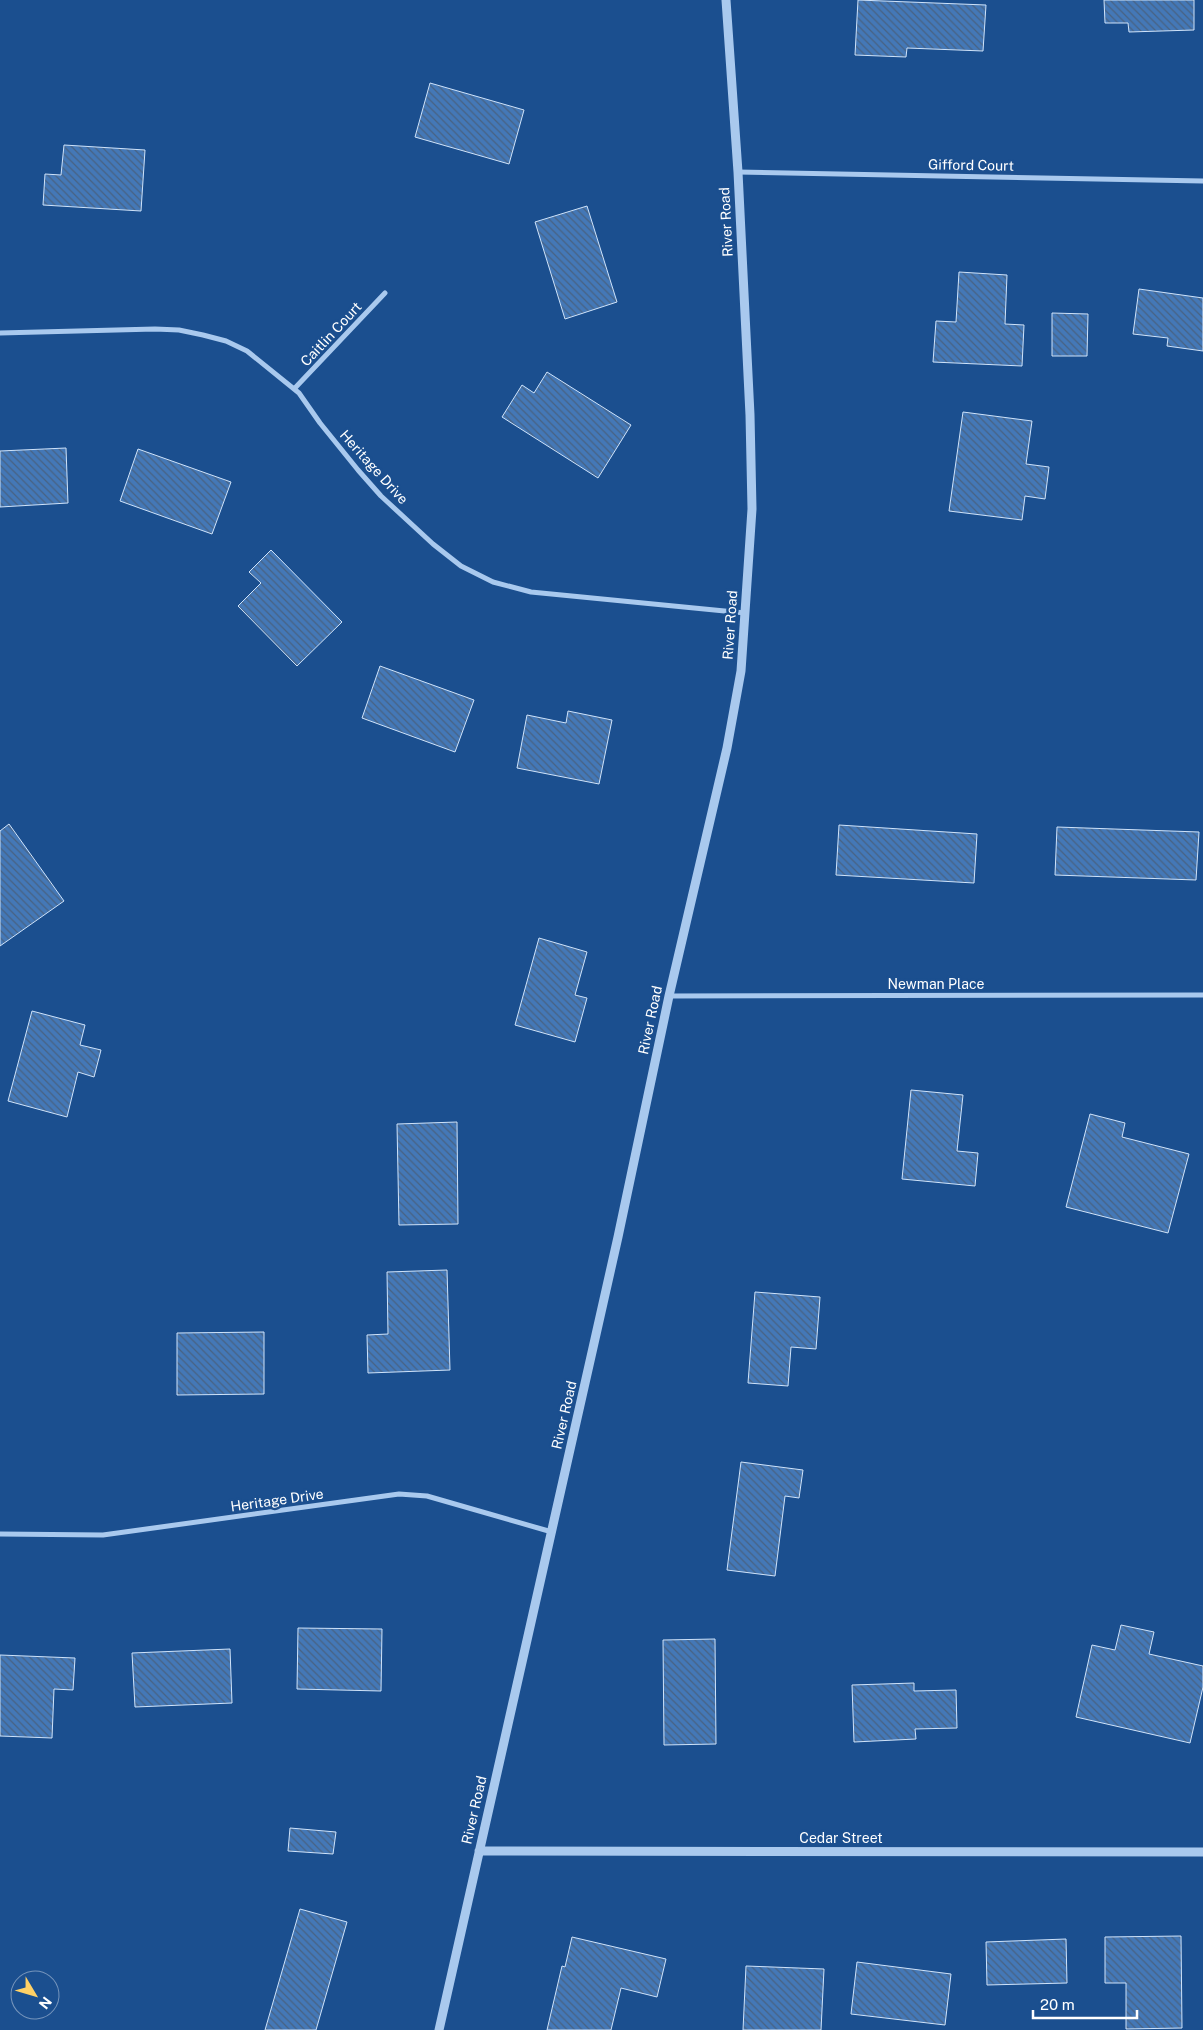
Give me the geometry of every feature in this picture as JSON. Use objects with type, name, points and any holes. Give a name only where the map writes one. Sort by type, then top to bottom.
[{"type":"street","name":"River Road","points":[[439,2030],[618,1237],[669,996],[727,748],[741,671],[752,509],[750,415],[738,172],[726,0]]},
{"type":"street","name":"Gifford Court","points":[[738,172],[1203,181]]},
{"type":"street","name":"Caitlin Court","points":[[294,389],[385,293]]},
{"type":"street","name":"Heritage Drive","points":[[0,332],[155,329],[179,330],[226,341],[247,351],[299,393],[334,441],[381,496],[433,544],[461,566],[493,582],[531,592],[746,613]]},
{"type":"street","name":"Newman Place","points":[[669,996],[1203,995]]},
{"type":"street","name":"Heritage Drive","points":[[0,1534],[103,1535],[399,1494],[426,1496],[552,1532]]},
{"type":"street","name":"Cedar Street","points":[[479,1851],[1203,1852]]},
{"type":"building","points":[[858,0],[986,5],[983,51],[907,48],[906,57],[855,55]]},
{"type":"building","points":[[1104,0],[1194,0],[1194,30],[1129,32],[1128,23],[1105,23]]},
{"type":"building","points":[[430,83],[524,110],[509,164],[415,137]]},
{"type":"building","points":[[64,145],[145,150],[141,211],[43,205],[45,174],[61,175]]},
{"type":"building","points":[[587,206],[617,302],[565,319],[535,222]]},
{"type":"building","points":[[959,272],[1007,275],[1005,324],[1024,325],[1022,366],[933,362],[936,321],[956,322]]},
{"type":"building","points":[[1139,289],[1203,298],[1203,351],[1167,346],[1168,338],[1133,334]]},
{"type":"building","points":[[1052,313],[1088,314],[1087,356],[1052,356]]},
{"type":"building","points":[[547,372],[631,425],[598,478],[502,417],[522,385],[534,393]]},
{"type":"building","points":[[963,412],[1032,421],[1026,464],[1049,467],[1045,499],[1025,496],[1022,520],[949,511]]},
{"type":"building","points":[[66,448],[68,503],[0,507],[0,451]]},
{"type":"building","points":[[138,449],[231,482],[212,534],[120,501]]},
{"type":"building","points":[[271,550],[342,622],[297,666],[238,606],[261,583],[249,572]]},
{"type":"building","points":[[380,666],[474,700],[455,752],[362,718]]},
{"type":"building","points":[[568,711],[612,720],[599,784],[517,768],[527,715],[566,723]]},
{"type":"building","points":[[9,824],[64,901],[0,946],[0,831]]},
{"type":"building","points":[[839,825],[977,834],[974,883],[836,875]]},
{"type":"building","points":[[1057,827],[1199,832],[1196,880],[1055,875]]},
{"type":"building","points":[[539,938],[587,952],[575,995],[587,998],[575,1042],[515,1025]]},
{"type":"building","points":[[32,1011],[85,1025],[80,1045],[101,1050],[94,1077],[78,1072],[67,1117],[8,1101]]},
{"type":"building","points":[[911,1090],[963,1095],[957,1151],[978,1153],[975,1186],[902,1179]]},
{"type":"building","points":[[1090,1114],[1125,1123],[1122,1137],[1189,1154],[1168,1233],[1066,1207]]},
{"type":"building","points":[[457,1122],[458,1224],[399,1225],[397,1124]]},
{"type":"building","points":[[447,1270],[450,1370],[368,1373],[367,1335],[388,1334],[387,1272]]},
{"type":"building","points":[[755,1292],[820,1297],[816,1349],[791,1347],[788,1386],[748,1383]]},
{"type":"building","points":[[264,1332],[264,1394],[177,1395],[177,1333]]},
{"type":"building","points":[[741,1462],[803,1470],[799,1498],[785,1496],[775,1576],[727,1570]]},
{"type":"building","points":[[1121,1625],[1154,1632],[1149,1654],[1203,1666],[1203,1687],[1190,1743],[1076,1717],[1092,1645],[1115,1650]]},
{"type":"building","points":[[298,1628],[382,1629],[381,1691],[297,1689]]},
{"type":"building","points":[[715,1639],[716,1744],[664,1745],[663,1640]]},
{"type":"building","points":[[230,1649],[232,1703],[135,1707],[132,1653]]},
{"type":"building","points":[[0,1655],[75,1658],[73,1690],[54,1689],[52,1738],[0,1736]]},
{"type":"building","points":[[914,1683],[914,1691],[956,1690],[957,1728],[915,1729],[916,1739],[854,1742],[852,1685]]},
{"type":"building","points":[[290,1828],[336,1832],[333,1854],[288,1851]]},
{"type":"building","points":[[300,1909],[347,1922],[316,2030],[265,2030]]},
{"type":"building","points":[[1181,1936],[1182,2028],[1126,2029],[1126,1983],[1105,1983],[1105,1937]]},
{"type":"building","points":[[572,1937],[666,1959],[657,1997],[621,1988],[611,2030],[547,2030],[562,1966],[565,1967]]},
{"type":"building","points":[[1066,1939],[1067,1983],[987,1985],[986,1942]]},
{"type":"building","points":[[857,1962],[951,1974],[945,2025],[851,2014]]},
{"type":"building","points":[[746,1966],[824,1969],[821,2030],[743,2030]]}]
